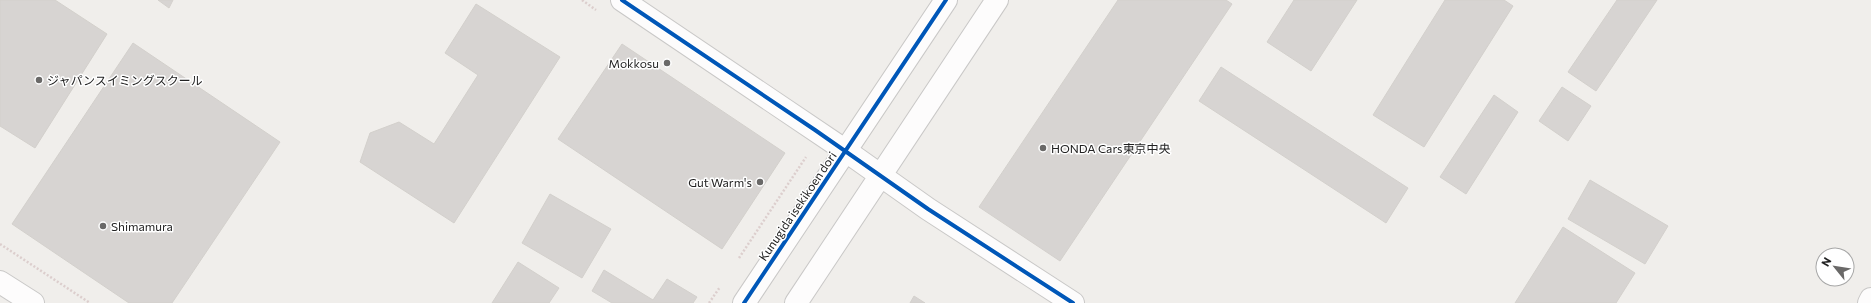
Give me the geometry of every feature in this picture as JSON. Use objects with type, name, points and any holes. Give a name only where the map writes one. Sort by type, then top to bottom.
[{"type":"street","points":[[622,0],[846,150],[928,209],[1073,303]]},
{"type":"street","name":"Kunugida isekikoen dori","points":[[744,303],[946,0]]},
{"type":"street","points":[[796,303],[998,0]]},
{"type":"street","points":[[0,282],[33,303]]},
{"type":"street","points":[[1869,303],[1871,299]]},
{"type":"path","points":[[582,0],[601,13]]},
{"type":"path","points":[[735,264],[806,157],[804,154]]},
{"type":"path","points":[[0,244],[90,303]]},
{"type":"path","points":[[709,303],[722,283]]},
{"type":"building","name":"ジャパンスイミングスクール","points":[[0,0],[55,0],[107,34],[35,148],[0,126]]},
{"type":"building","points":[[158,0],[173,0],[169,8]]},
{"type":"building","points":[[1118,0],[1226,0],[1232,4],[1060,261],[979,207]]},
{"type":"building","points":[[1294,0],[1357,0],[1311,71],[1267,42]]},
{"type":"building","points":[[1445,0],[1504,0],[1513,6],[1424,147],[1373,115]]},
{"type":"building","points":[[1617,0],[1657,0],[1596,91],[1568,72]]},
{"type":"building","points":[[476,4],[560,57],[454,223],[360,162],[370,133],[399,122],[434,144],[478,75],[445,53]]},
{"type":"building","points":[[133,43],[280,142],[172,303],[129,303],[12,224]]},
{"type":"building","points":[[622,44],[785,153],[722,249],[558,139]]},
{"type":"building","points":[[1221,67],[1408,188],[1386,223],[1199,101]]},
{"type":"building","points":[[1562,87],[1591,106],[1568,141],[1539,121]]},
{"type":"building","points":[[1494,95],[1518,112],[1466,194],[1440,177]]},
{"type":"building","points":[[1590,180],[1668,226],[1645,264],[1568,219]]},
{"type":"building","points":[[550,194],[611,229],[582,278],[522,243]]},
{"type":"building","points":[[1563,227],[1635,273],[1616,303],[1515,303]]},
{"type":"building","points":[[518,262],[559,288],[549,303],[492,303]]},
{"type":"building","points":[[604,270],[653,300],[667,279],[697,297],[693,303],[612,303],[592,291]]},
{"type":"building","points":[[914,296],[925,303],[910,303]]},
{"type":"cycle path","points":[[622,0],[815,130],[928,209],[1073,303]]},
{"type":"cycle path","points":[[744,303],[946,0]]},
{"type":"place","name":"Mokkosu","points":[[667,63]]},
{"type":"place","name":"ジャパンスイミングスクール","points":[[39,80]]},
{"type":"place","name":"HONDA Cars東京中央","points":[[1043,148]]},
{"type":"place","name":"Gut Warm's","points":[[760,182]]},
{"type":"place","name":"Shimamura","points":[[103,226]]}]
